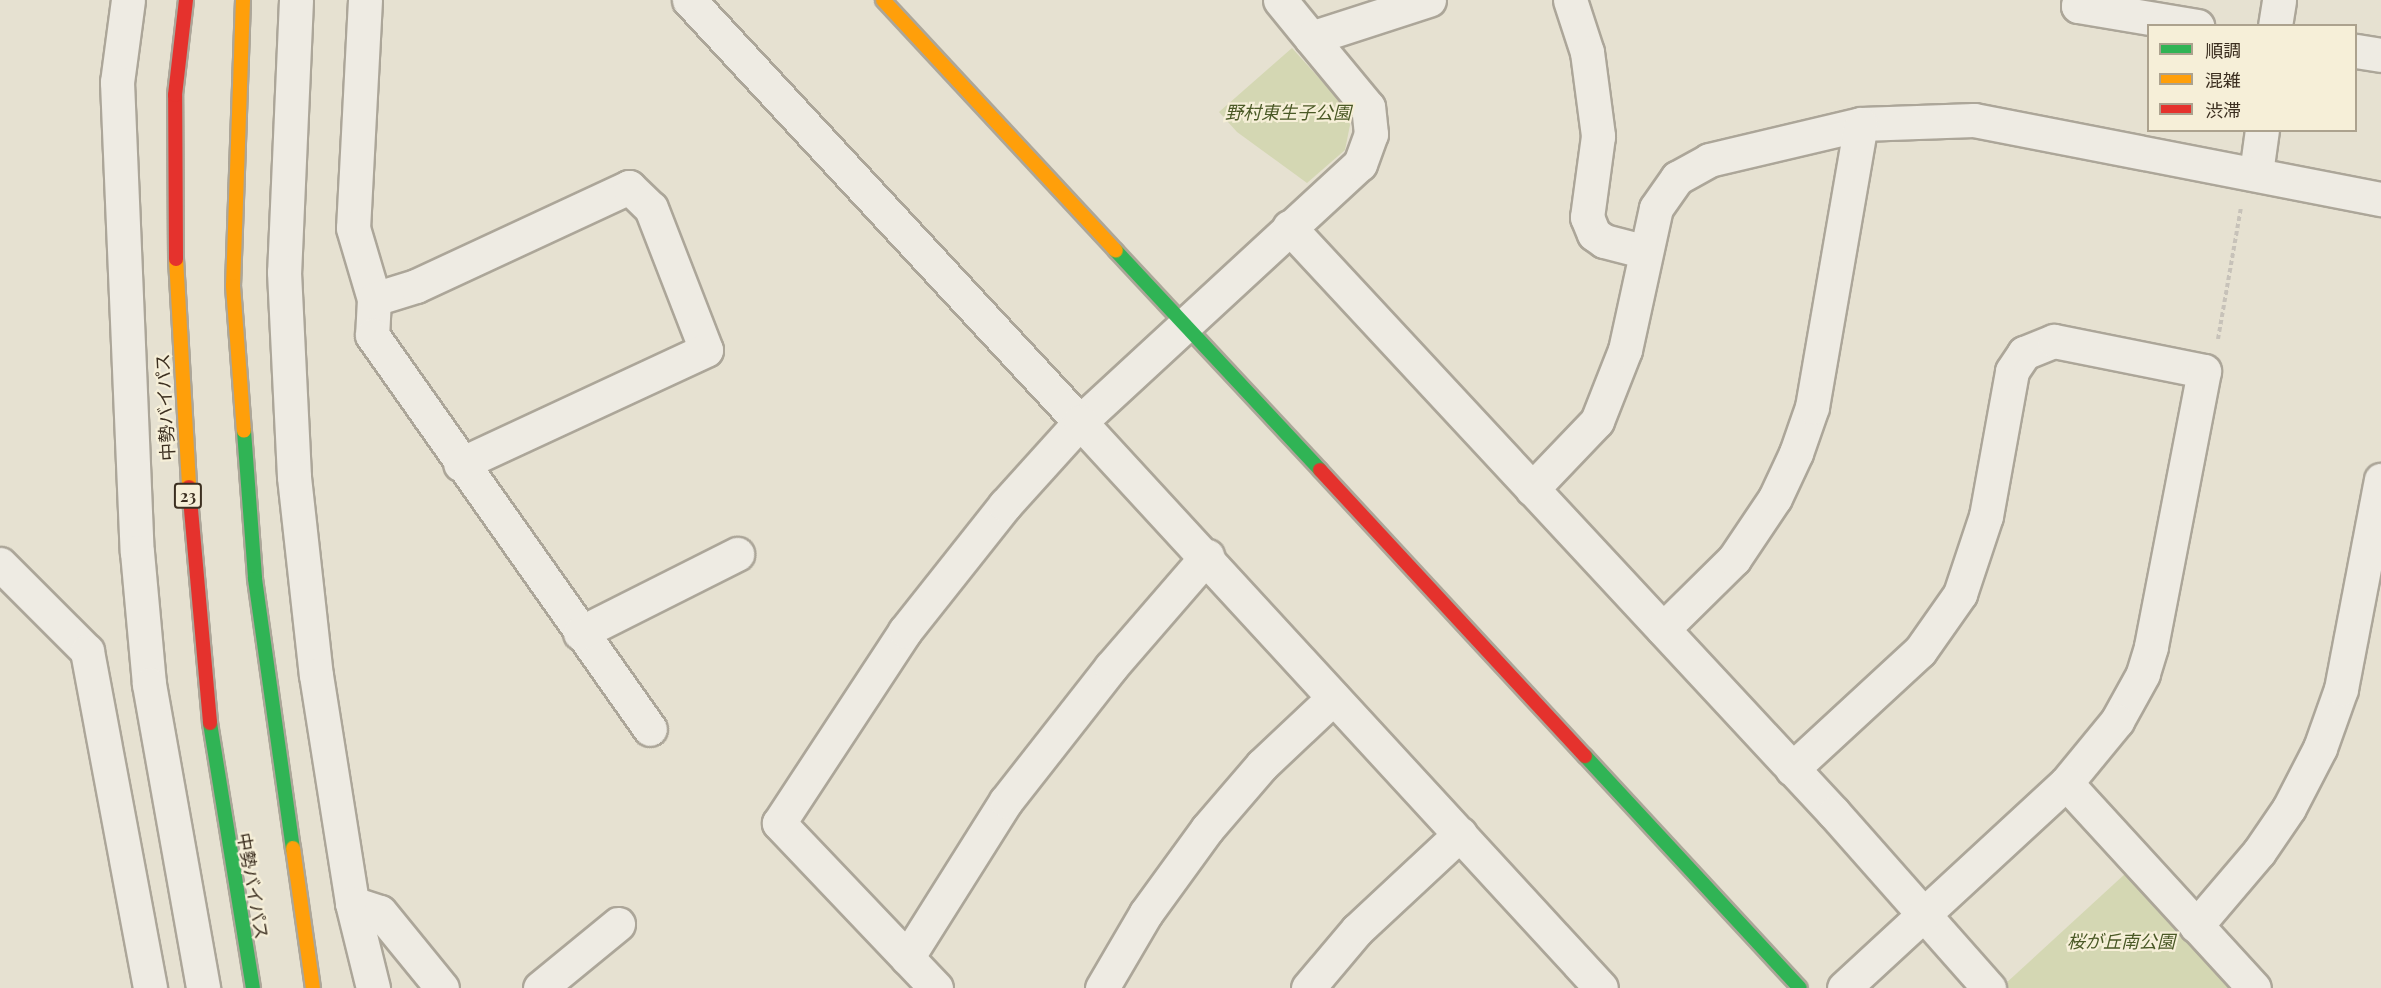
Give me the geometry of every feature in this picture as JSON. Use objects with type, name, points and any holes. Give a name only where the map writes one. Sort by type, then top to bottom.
[{"type":"main road","name":"中勢バイパス","points":[[186,0],[175,95],[174,220],[194,588],[217,786],[253,988]]},
{"type":"main road","points":[[243,0],[232,286],[255,579],[313,988]]},
{"type":"main road","points":[[884,0],[1800,988]]},
{"type":"street","points":[[128,0],[117,82],[137,552],[150,684],[203,988]]},
{"type":"street","points":[[296,0],[284,272],[294,477],[316,675],[352,903],[373,988]]},
{"type":"street","points":[[365,0],[353,228],[374,299],[372,335],[460,464],[650,729]]},
{"type":"street","points":[[689,0],[1080,423],[1207,556],[1333,698],[1460,834],[1584,982]]},
{"type":"street","points":[[936,988],[779,823],[905,631],[1005,505],[1080,423],[1289,227],[1360,164],[1371,134],[1370,113],[1361,95],[1280,0]]},
{"type":"street","points":[[1311,38],[1429,0]]},
{"type":"street","points":[[1570,0],[1587,52],[1598,136],[1587,217],[1604,241],[1643,251]]},
{"type":"street","points":[[2079,0],[2078,6],[2185,24]]},
{"type":"street","points":[[2275,24],[2279,0]]},
{"type":"street","points":[[2357,51],[2381,55]]},
{"type":"street","points":[[1532,489],[1597,421],[1610,395],[1625,350],[1643,251],[1656,208],[1691,166],[1861,124],[1974,120],[2381,199]]},
{"type":"street","points":[[1663,629],[1734,559],[1775,498],[1796,453],[1812,407],[1861,124]]},
{"type":"street","points":[[2246,171],[2261,132]]},
{"type":"street","points":[[374,299],[416,286],[629,187],[651,208],[706,350],[460,464]]},
{"type":"street","points":[[1289,227],[1792,769],[1989,988]]},
{"type":"street","points":[[1792,769],[1920,651],[1960,594],[1986,516],[2012,370],[2024,353],[2054,342],[2205,371],[2143,674],[2117,722],[2066,783],[1844,988]]},
{"type":"street","points":[[2196,926],[2259,852],[2295,798],[2341,689],[2370,603],[2381,480]]},
{"type":"street","points":[[580,633],[737,554]]},
{"type":"street","points":[[907,958],[1006,801],[1111,667],[1207,556]]},
{"type":"street","points":[[0,564],[87,651],[150,988]]},
{"type":"street","points":[[1102,988],[1146,913],[1207,829],[1262,765],[1333,698]]},
{"type":"street","points":[[2066,783],[2254,988]]},
{"type":"street","points":[[1308,988],[1357,930],[1460,834]]},
{"type":"street","points":[[352,903],[380,912],[442,988]]},
{"type":"street","points":[[540,988],[618,924]]},
{"type":"path","points":[[2205,371],[2214,362],[2246,171]]},
{"type":"green space","name":"野村東生子公園","points":[[1292,48],[1346,108],[1350,125],[1345,150],[1307,183],[1237,132],[1219,112]]},
{"type":"green space","name":"桜が丘南公園","points":[[2126,873],[2231,988],[2009,988],[2005,984]]},
{"type":"traffic: fast","points":[[1116,251],[1320,470]]},
{"type":"traffic: fast","points":[[244,431],[255,579],[293,848]]},
{"type":"traffic: fast","points":[[210,723],[253,988]]},
{"type":"traffic: fast","points":[[1585,756],[1800,988]]},
{"type":"traffic: slow","points":[[243,0],[233,286],[244,431]]},
{"type":"traffic: slow","points":[[883,0],[1116,251]]},
{"type":"traffic: slow","points":[[176,259],[189,487]]},
{"type":"traffic: slow","points":[[293,848],[313,988]]},
{"type":"traffic: jam","points":[[176,259],[175,95],[186,0]]},
{"type":"traffic: jam","points":[[1320,470],[1585,756]]},
{"type":"traffic: jam","points":[[189,487],[210,723]]}]
